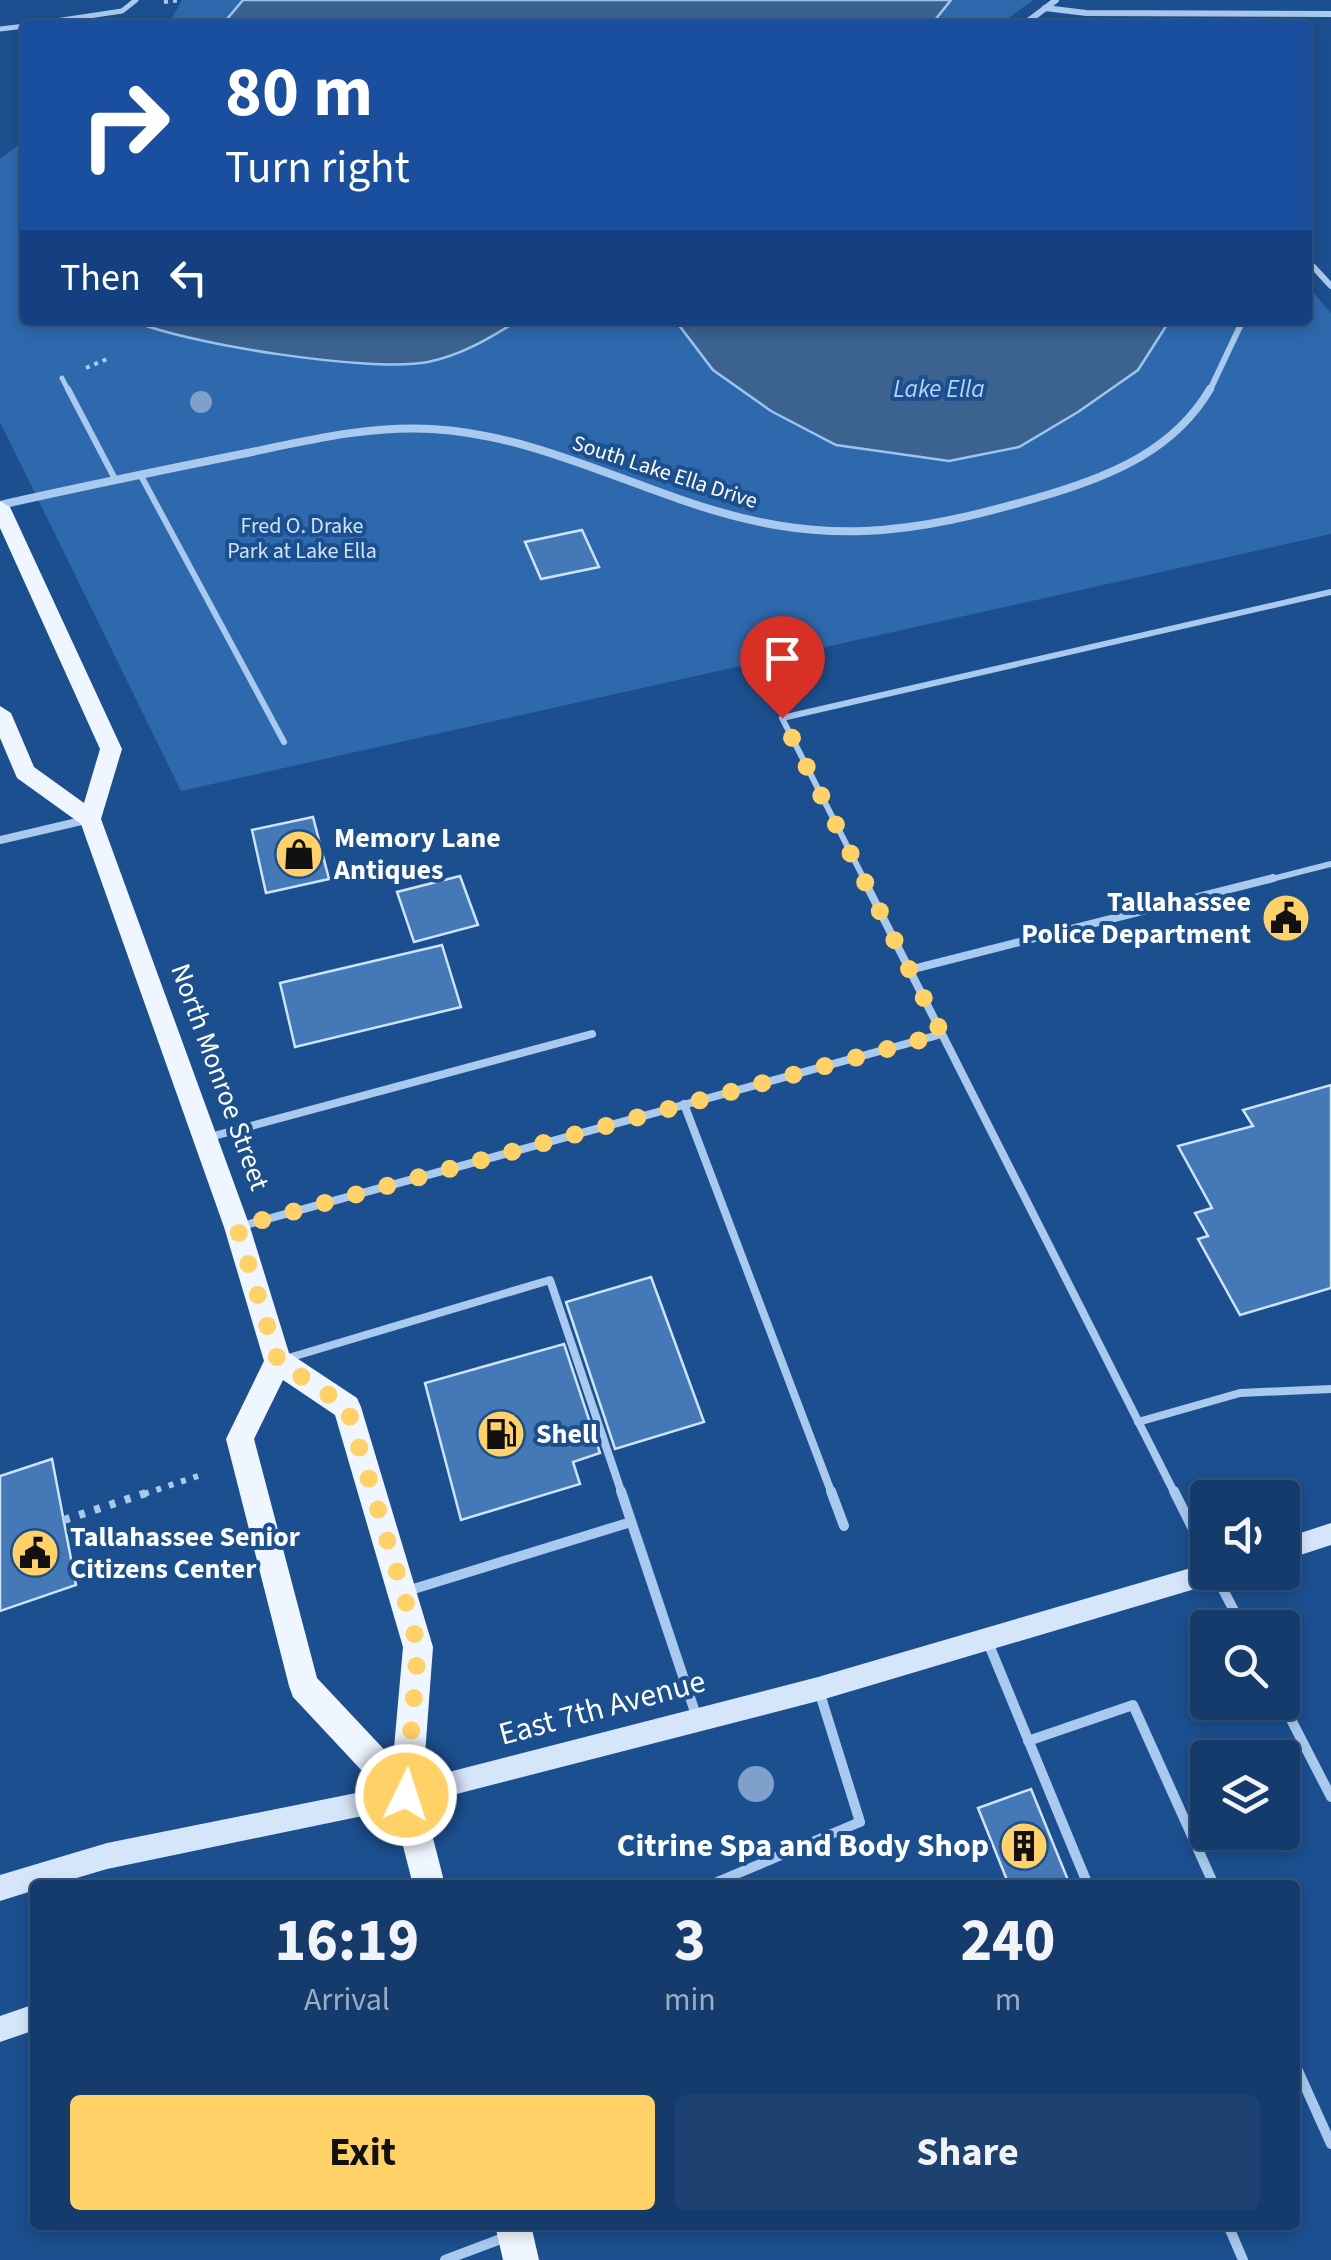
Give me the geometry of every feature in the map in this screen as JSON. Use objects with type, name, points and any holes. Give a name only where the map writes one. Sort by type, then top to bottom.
[{"type":"main road","points":[[0,506],[112,749],[90,819],[26,772],[0,714]]},
{"type":"main road","name":"North Monroe Street","points":[[90,819],[237,1227],[278,1361]]},
{"type":"main road","points":[[406,1795],[304,1686],[240,1439],[278,1361],[347,1407],[403,1592],[418,1647],[406,1795],[428,1880]]},
{"type":"street","points":[[1029,20],[1056,0]]},
{"type":"street","points":[[1045,8],[1105,14],[1331,14]]},
{"type":"street","points":[[1312,265],[1331,286]]},
{"type":"street","name":"South Lake Ella Drive","points":[[0,506],[332,436],[432,429],[524,445],[733,515],[798,530],[878,533],[1048,494],[1106,475],[1139,459],[1175,435],[1203,399],[1222,370],[1242,325]]},
{"type":"street","points":[[0,840],[90,819]]},
{"type":"street","points":[[1300,1544],[1331,1534]]},
{"type":"street","name":"East 7th Avenue","points":[[0,1888],[108,1856],[406,1795],[818,1689],[1190,1580]]},
{"type":"street","points":[[0,2029],[30,2019]]},
{"type":"lane","points":[[64,20],[122,12],[136,0]]},
{"type":"lane","points":[[62,378],[115,479]]},
{"type":"lane","points":[[140,474],[284,742]]},
{"type":"lane","points":[[1190,1525],[782,718],[1331,592]]},
{"type":"lane","points":[[909,970],[1331,864]]},
{"type":"lane","points":[[205,1138],[592,1034]]},
{"type":"lane","points":[[237,1227],[942,1034]]},
{"type":"lane","points":[[684,1104],[844,1526]]},
{"type":"lane","points":[[278,1361],[550,1280],[697,1720]]},
{"type":"lane","points":[[1138,1422],[1240,1393],[1331,1388]]},
{"type":"lane","points":[[403,1592],[631,1522]]},
{"type":"lane","points":[[987,1640],[1086,1880]]},
{"type":"lane","points":[[722,1880],[860,1822],[818,1689]]},
{"type":"lane","points":[[1028,1741],[1133,1705],[1212,1880]]},
{"type":"lane","points":[[1291,1720],[1331,1797]]},
{"type":"lane","points":[[1300,2075],[1331,2144]]},
{"type":"lane","points":[[1230,2230],[1242,2260]]},
{"type":"lane","points":[[445,2260],[516,2239]]},
{"type":"path","points":[[64,1520],[202,1475]]},
{"type":"green space","points":[[182,0],[1033,0],[1006,20],[171,20]]},
{"type":"green space","name":"Fred O. Drake Park at Lake Ella","points":[[20,144],[20,325],[1312,325],[1312,291],[1331,313],[1331,534],[181,791],[0,422],[0,159]]},
{"type":"water","points":[[243,0],[951,0],[935,20],[226,20]]},
{"type":"water","points":[[145,325],[510,325],[452,355],[401,364],[278,354]]},
{"type":"water","name":"Lake Ella","points":[[679,325],[1167,325],[1138,370],[1078,412],[1019,447],[949,461],[836,445],[771,411],[713,370]]},
{"type":"building","points":[[582,530],[599,567],[541,579],[525,542]]},
{"type":"building","points":[[313,817],[329,879],[266,893],[252,830]]},
{"type":"building","points":[[460,876],[478,925],[414,942],[397,892]]},
{"type":"building","points":[[442,945],[461,1007],[295,1047],[280,983]]},
{"type":"building","points":[[1331,1085],[1331,1288],[1240,1315],[1198,1239],[1208,1236],[1195,1213],[1212,1208],[1178,1146],[1253,1126],[1243,1110]]},
{"type":"building","points":[[651,1277],[704,1422],[615,1449],[566,1302]]},
{"type":"building","name":"Shell","points":[[564,1344],[600,1453],[573,1462],[580,1484],[461,1520],[425,1383]]},
{"type":"building","name":"Tallahassee Senior Citizens Center","points":[[52,1459],[76,1585],[0,1611],[0,1476]]},
{"type":"building","name":"Citrine Spa and Body Shop","points":[[1031,1789],[1068,1880],[1007,1880],[978,1808]]},
{"type":"place","name":"Memory Lane Antiques","points":[[299,854]]},
{"type":"place","name":"Tallahassee Police Department","points":[[1286,918]]},
{"type":"place","name":"Shell","points":[[501,1434]]},
{"type":"place","name":"Tallahassee Senior Citizens Center","points":[[35,1553]]},
{"type":"place","name":"Citrine Spa and Body Shop","points":[[1024,1846]]},
{"type":"route","points":[[406,1795],[418,1647],[403,1592],[347,1407],[278,1361],[237,1227],[942,1034],[782,718]]}]
